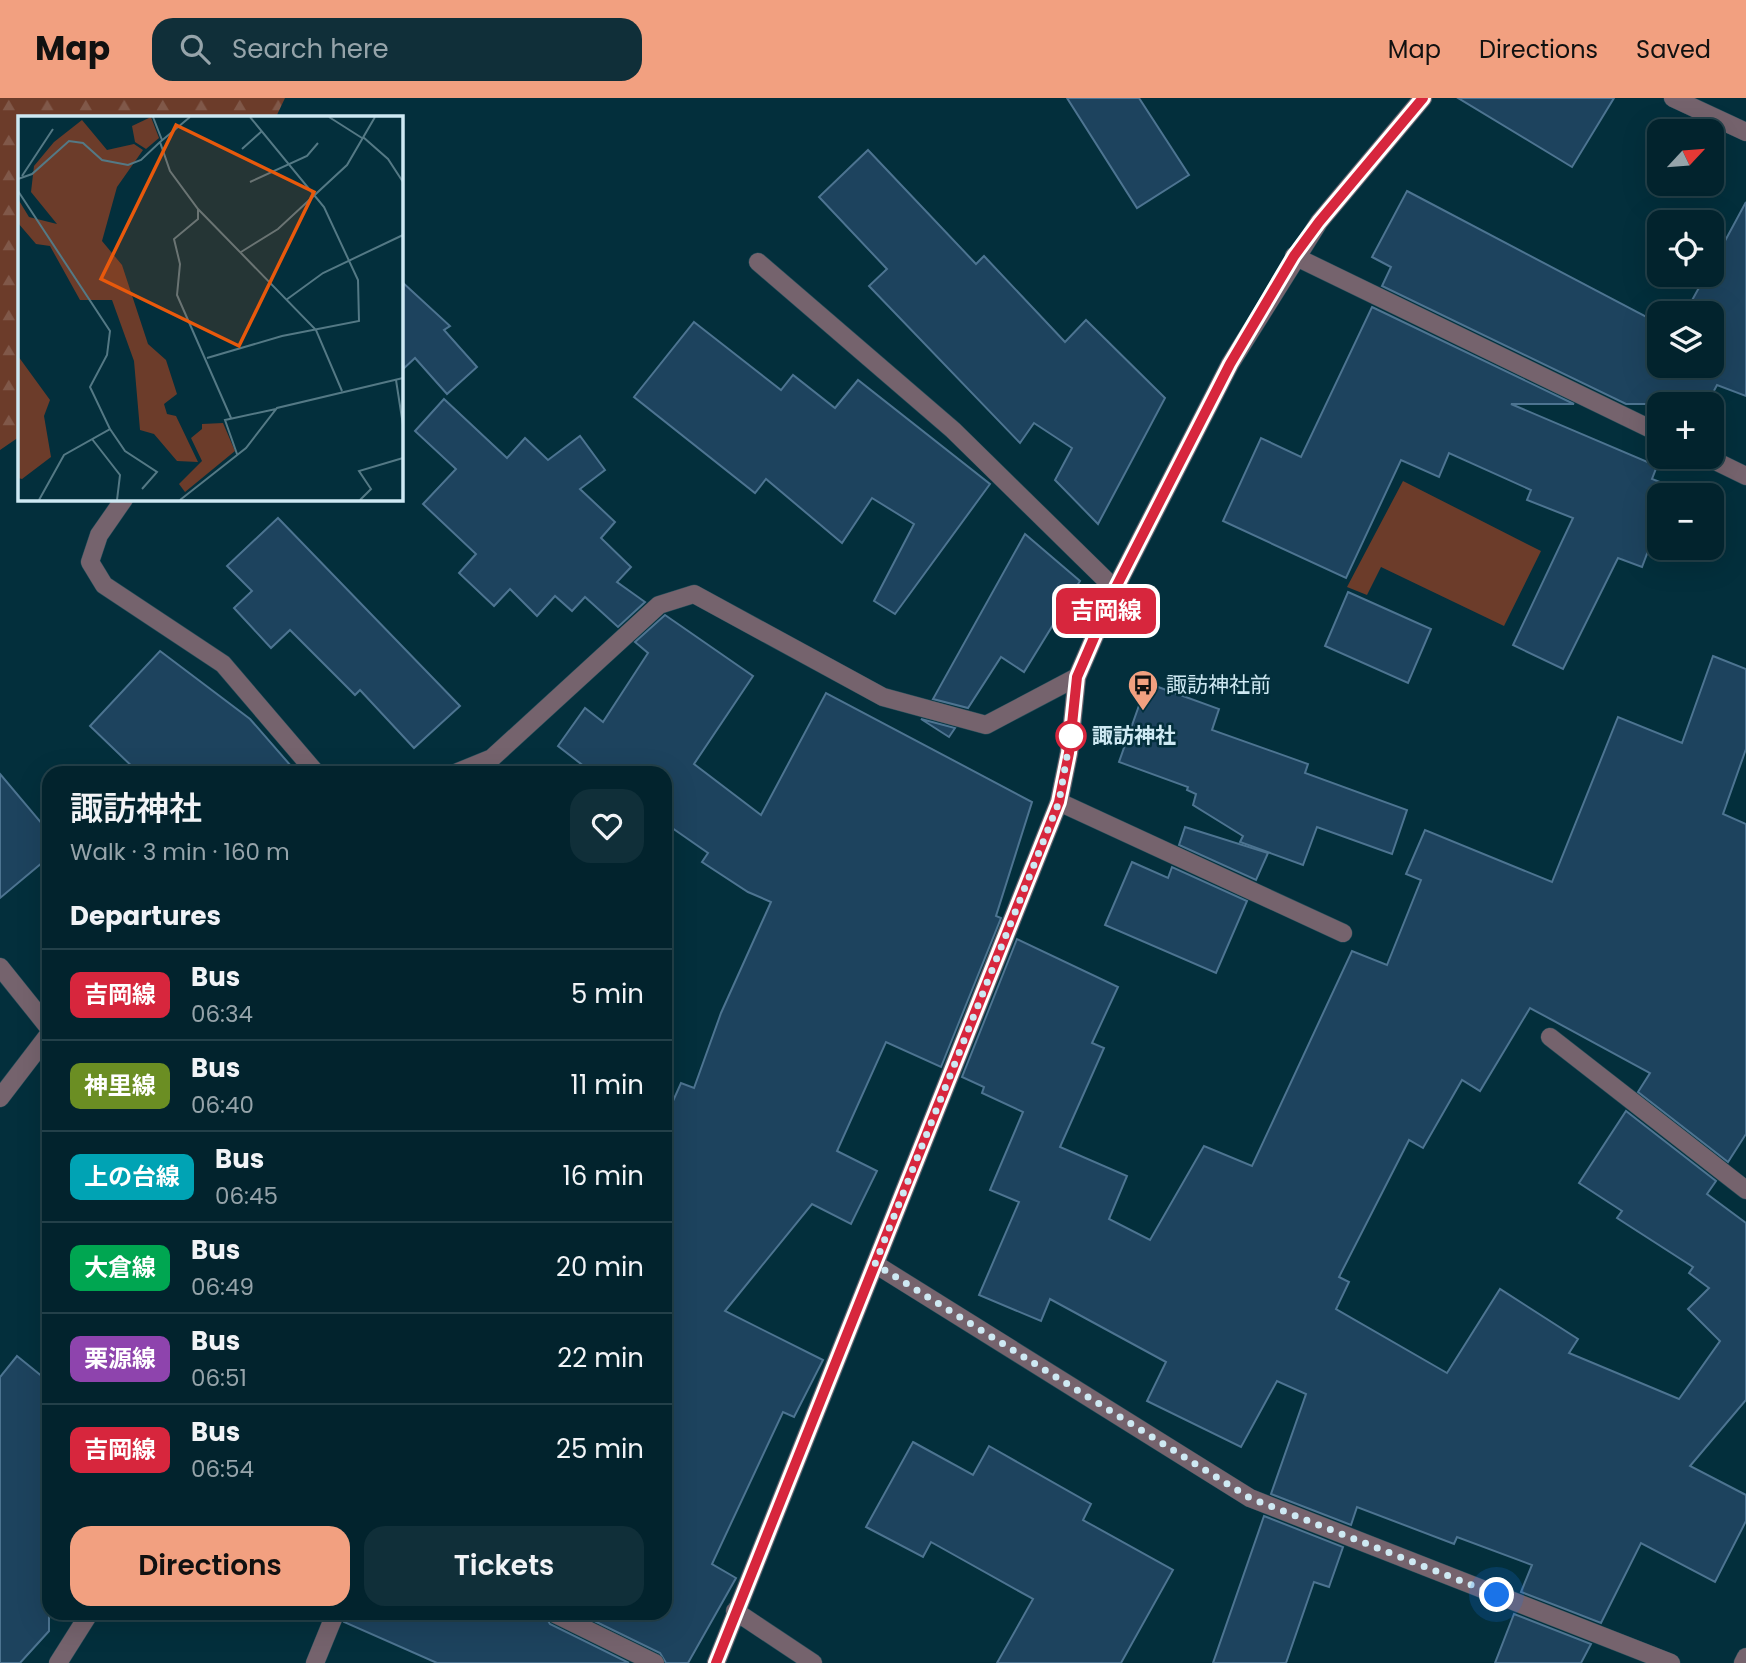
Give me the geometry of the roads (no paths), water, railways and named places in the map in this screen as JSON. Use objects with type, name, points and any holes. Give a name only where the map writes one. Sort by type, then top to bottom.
[{"type":"street","points":[[716,1663],[1059,802],[1069,753],[1077,677],[1115,589],[1230,364],[1294,256],[1388,136],[1423,98]]},
{"type":"street","points":[[1673,98],[1746,132]]},
{"type":"street","points":[[1294,256],[1647,427]]},
{"type":"street","points":[[758,262],[953,430],[1115,589]]},
{"type":"street","points":[[1724,465],[1746,476]]},
{"type":"street","points":[[123,500],[99,535],[90,562],[104,585],[223,664],[310,766]]},
{"type":"street","points":[[472,766],[492,758],[659,605],[694,594],[883,697],[985,725],[1077,677]]},
{"type":"street","points":[[1059,802],[1343,933]]},
{"type":"street","points":[[0,967],[42,1019]]},
{"type":"street","points":[[1550,1037],[1746,1190]]},
{"type":"street","points":[[0,1098],[42,1043]]},
{"type":"street","points":[[875,1264],[1250,1498],[1671,1663]]},
{"type":"street","points":[[735,1611],[813,1663]]},
{"type":"street","points":[[58,1663],[85,1620]]},
{"type":"street","points":[[315,1663],[333,1620]]},
{"type":"street","points":[[567,1620],[655,1663]]},
{"type":"street","points":[[1743,1663],[1746,1657]]},
{"type":"place","name":"諏訪神社前","points":[[1143,712]]},
{"type":"place","name":"諏訪神社","points":[[1071,736]]}]
